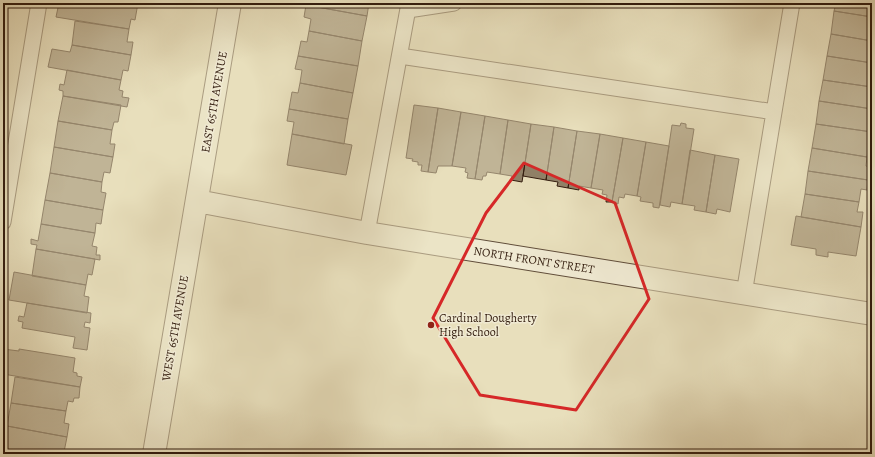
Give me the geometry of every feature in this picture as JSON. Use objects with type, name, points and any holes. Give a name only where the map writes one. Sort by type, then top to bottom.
[{"type":"street","name":"EAST 65TH AVENUE","points":[[197,201],[230,3]]},
{"type":"street","name":"NORTH FRONT STREET","points":[[197,201],[367,232],[872,314]]},
{"type":"street","name":"WEST 65TH AVENUE","points":[[154,454],[197,201]]},
{"type":"lane","points":[[3,222],[40,3]]},
{"type":"lane","points":[[367,232],[409,7],[454,3]]},
{"type":"lane","points":[[744,294],[792,3]]},
{"type":"lane","points":[[400,56],[774,112]]},
{"type":"highlighted area","points":[[524,163],[615,203],[649,299],[576,410],[480,395],[433,318],[486,213]]},
{"type":"building","points":[[59,3],[138,3],[135,20],[131,19],[129,29],[56,17]]},
{"type":"building","points":[[307,3],[369,3],[367,16],[306,5]]},
{"type":"building","points":[[836,3],[872,3],[872,17],[834,11]]},
{"type":"building","points":[[306,5],[367,16],[362,41],[309,31],[311,19],[304,17]]},
{"type":"building","points":[[834,11],[872,17],[872,41],[831,34]]},
{"type":"building","points":[[75,21],[129,29],[127,42],[133,42],[131,55],[72,45]]},
{"type":"building","points":[[309,31],[362,41],[358,66],[298,56],[301,41],[307,42]]},
{"type":"building","points":[[831,34],[872,41],[872,63],[827,56]]},
{"type":"building","points":[[72,45],[131,55],[128,71],[123,70],[121,80],[48,67],[52,49],[70,52]]},
{"type":"building","points":[[298,56],[358,66],[353,93],[300,83],[302,70],[295,69]]},
{"type":"building","points":[[827,56],[872,63],[872,87],[823,80]]},
{"type":"building","points":[[67,70],[121,80],[119,90],[123,91],[122,97],[129,98],[127,107],[63,96],[63,91],[59,90],[60,84],[64,85]]},
{"type":"building","points":[[823,80],[872,87],[872,109],[819,101]]},
{"type":"building","points":[[300,83],[353,93],[348,119],[289,109],[292,92],[298,93]]},
{"type":"building","points":[[63,96],[121,105],[118,122],[114,122],[112,130],[58,121]]},
{"type":"building","points":[[819,101],[872,109],[872,132],[816,124]]},
{"type":"building","points":[[414,105],[438,108],[428,172],[421,171],[422,165],[418,165],[418,162],[412,161],[413,159],[406,158]]},
{"type":"building","points":[[438,108],[461,112],[452,166],[438,166],[436,173],[428,172]]},
{"type":"building","points":[[289,109],[348,119],[344,144],[292,134],[294,122],[287,121]]},
{"type":"building","points":[[461,112],[485,116],[475,179],[467,178],[468,173],[465,172],[466,168],[452,166]]},
{"type":"building","points":[[485,116],[508,120],[500,174],[487,172],[486,176],[483,176],[482,180],[475,179]]},
{"type":"building","points":[[508,120],[531,124],[522,182],[511,180],[512,176],[500,174]]},
{"type":"building","points":[[58,121],[112,130],[110,144],[115,144],[113,157],[54,147]]},
{"type":"building","points":[[681,123],[686,124],[686,128],[694,129],[682,204],[671,202],[670,207],[660,205],[672,125],[680,126]]},
{"type":"building","points":[[531,124],[554,127],[546,180],[523,176]]},
{"type":"building","points":[[816,124],[872,132],[872,144],[869,144],[867,157],[812,148]]},
{"type":"building","points":[[554,127],[577,131],[568,188],[557,186],[558,182],[546,180]]},
{"type":"building","points":[[577,131],[600,134],[591,188],[579,186],[579,190],[568,188]]},
{"type":"building","points":[[292,134],[352,145],[346,175],[287,165]]},
{"type":"building","points":[[600,134],[623,138],[612,202],[606,202],[607,195],[602,194],[603,190],[591,188]]},
{"type":"building","points":[[623,138],[646,142],[637,196],[625,194],[624,198],[619,197],[618,204],[612,202]]},
{"type":"building","points":[[646,142],[669,146],[659,208],[653,207],[653,203],[640,201],[641,197],[637,196]]},
{"type":"building","points":[[54,147],[113,157],[110,173],[104,172],[102,182],[50,173]]},
{"type":"building","points":[[812,148],[867,157],[866,166],[871,167],[868,180],[808,171]]},
{"type":"building","points":[[690,150],[715,155],[706,212],[694,210],[695,206],[682,204]]},
{"type":"building","points":[[715,155],[739,159],[730,212],[717,209],[716,214],[706,212]]},
{"type":"building","points":[[808,171],[868,180],[867,190],[861,189],[859,202],[805,194]]},
{"type":"building","points":[[50,173],[102,182],[101,192],[106,193],[103,210],[45,200]]},
{"type":"building","points":[[805,194],[859,202],[857,212],[863,212],[861,227],[801,217]]},
{"type":"building","points":[[45,200],[103,210],[101,224],[96,223],[95,233],[41,224]]},
{"type":"building","points":[[796,216],[861,227],[856,256],[828,252],[828,257],[816,255],[816,249],[791,245]]},
{"type":"building","points":[[41,224],[95,233],[92,246],[97,247],[96,255],[100,255],[100,260],[36,249],[37,245],[31,244],[31,239],[38,241]]},
{"type":"building","points":[[36,249],[95,259],[92,275],[88,274],[86,285],[32,276]]},
{"type":"building","points":[[14,272],[86,285],[84,296],[89,297],[87,313],[9,300]]},
{"type":"building","points":[[27,303],[91,313],[90,323],[85,322],[84,327],[90,328],[87,350],[73,348],[75,337],[22,328],[23,322],[18,321],[19,316],[24,317]]},
{"type":"building","points":[[3,349],[19,351],[19,349],[75,358],[73,372],[77,373],[77,376],[82,377],[80,387],[3,374]]},
{"type":"building","points":[[15,377],[80,387],[79,398],[74,398],[73,402],[68,401],[66,411],[11,403]]},
{"type":"building","points":[[11,403],[66,411],[64,423],[69,424],[67,437],[7,426]]},
{"type":"building","points":[[7,426],[67,437],[64,452],[58,451],[58,454],[3,453]]},
{"type":"place","name":"Cardinal Dougherty High School","points":[[431,325]]}]
